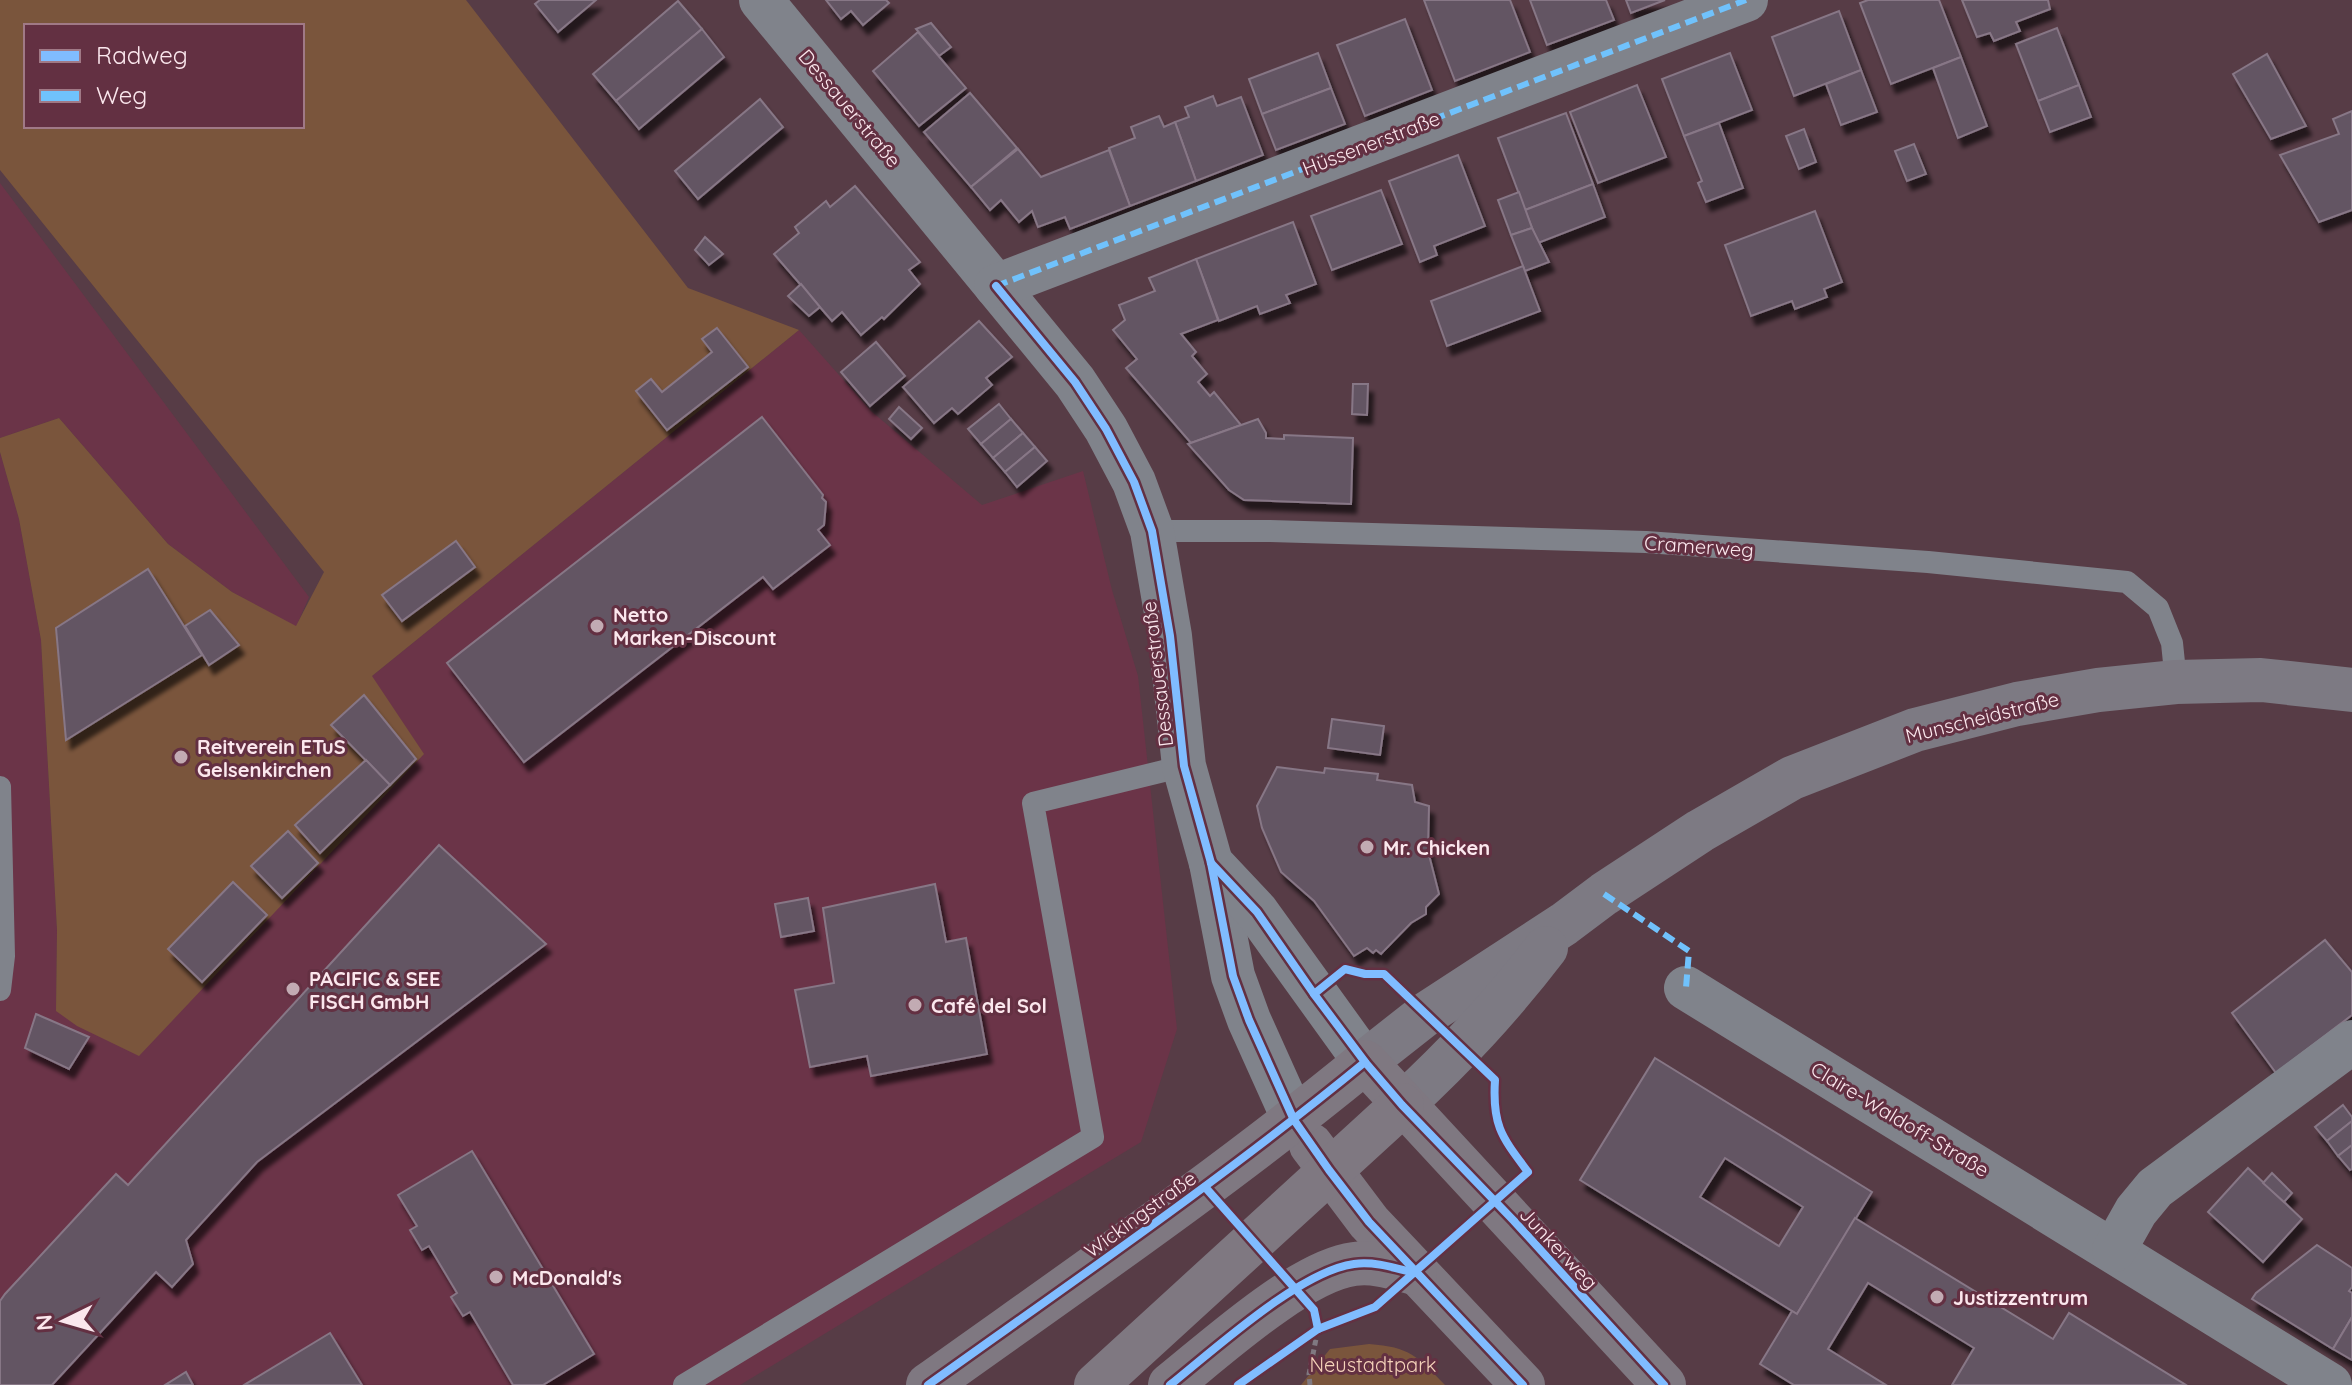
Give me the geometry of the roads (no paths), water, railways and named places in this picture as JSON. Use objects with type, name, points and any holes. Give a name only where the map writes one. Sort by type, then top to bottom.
[{"type":"main road","name":"Munscheidstraße","points":[[1365,1062],[1426,1014],[1700,831],[1792,778],[1915,730],[2003,708],[2098,690],[2176,682],[2261,680],[2352,690]]},
{"type":"main road","name":"Munscheidstraße","points":[[1402,1105],[1471,1039],[1564,924]]},
{"type":"main road","name":"Junkerweg","points":[[1365,1062],[1664,1385]]},
{"type":"main road","name":"Wickingstraße","points":[[928,1385],[1294,1120],[1365,1062]]},
{"type":"main road","points":[[1096,1385],[1402,1105]]},
{"type":"main road","points":[[1294,1120],[1369,1222],[1523,1385]]},
{"type":"main road","points":[[1170,1385],[1283,1297],[1327,1271],[1355,1264],[1383,1265],[1415,1273]]},
{"type":"street","name":"Dessauerstraße","points":[[761,0],[1075,382],[1106,429],[1134,482],[1152,531],[1170,636],[1184,766],[1211,863],[1233,976],[1249,1020],[1294,1120]]},
{"type":"street","name":"Hüssenerstraße","points":[[996,286],[1746,0]]},
{"type":"street","name":"Dessauerstraße","points":[[1211,863],[1257,912],[1365,1062]]},
{"type":"street","name":"Claire-Waldoff-Straße","points":[[1686,988],[2330,1385]]},
{"type":"street","points":[[2114,1250],[2136,1211],[2155,1188],[2352,1042]]},
{"type":"lane","name":"Cramerweg","points":[[1152,531],[1270,531],[1646,542],[1928,562],[2127,582],[2158,608],[2172,643],[2176,682]]},
{"type":"lane","points":[[684,1385],[1093,1137],[1033,803],[1184,766]]},
{"type":"lane","points":[[0,787],[4,956],[0,990]]},
{"type":"place","name":"Netto Marken-Discount","points":[[597,626]]},
{"type":"place","name":"Reitverein ETuS Gelsenkirchen","points":[[181,757]]},
{"type":"place","name":"Mr. Chicken","points":[[1367,847]]},
{"type":"place","name":"PACIFIC & SEE FISCH GmbH","points":[[293,989]]},
{"type":"place","name":"Café del Sol","points":[[915,1005]]},
{"type":"place","name":"McDonald's","points":[[496,1277]]},
{"type":"place","name":"Justizzentrum","points":[[1937,1297]]},
{"type":"park label","name":"Neustadtpark","points":[[1373,1364]]}]
